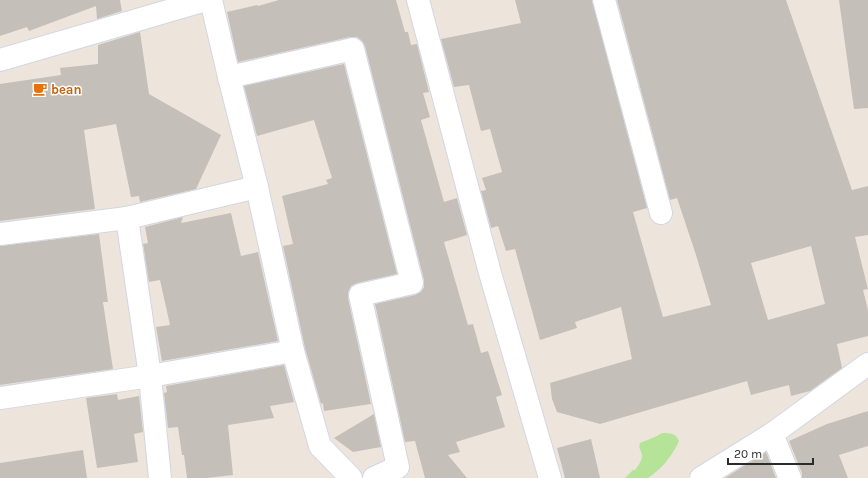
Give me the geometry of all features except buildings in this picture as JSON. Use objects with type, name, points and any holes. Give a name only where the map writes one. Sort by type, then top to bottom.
[{"type":"street","points":[[0,60],[206,0]]},
{"type":"street","points":[[211,0],[257,186],[293,351],[320,446],[351,478]]},
{"type":"street","points":[[418,0],[490,273],[550,478]]},
{"type":"street","points":[[604,0],[661,213]]},
{"type":"street","points":[[229,77],[353,49],[412,283],[360,295],[398,467],[374,478]]},
{"type":"street","points":[[0,234],[127,218],[257,186]]},
{"type":"street","points":[[127,218],[150,376],[160,478]]},
{"type":"street","points":[[0,398],[150,376],[293,351]]},
{"type":"street","points":[[701,478],[772,434],[868,364]]},
{"type":"street","points":[[772,434],[790,478]]},
{"type":"green space","points":[[662,433],[672,434],[676,436],[679,441],[666,462],[648,478],[625,478],[633,470],[635,470],[641,461],[642,455],[639,448],[640,443]]},
{"type":"place","name":"bean","points":[[40,89]]}]
